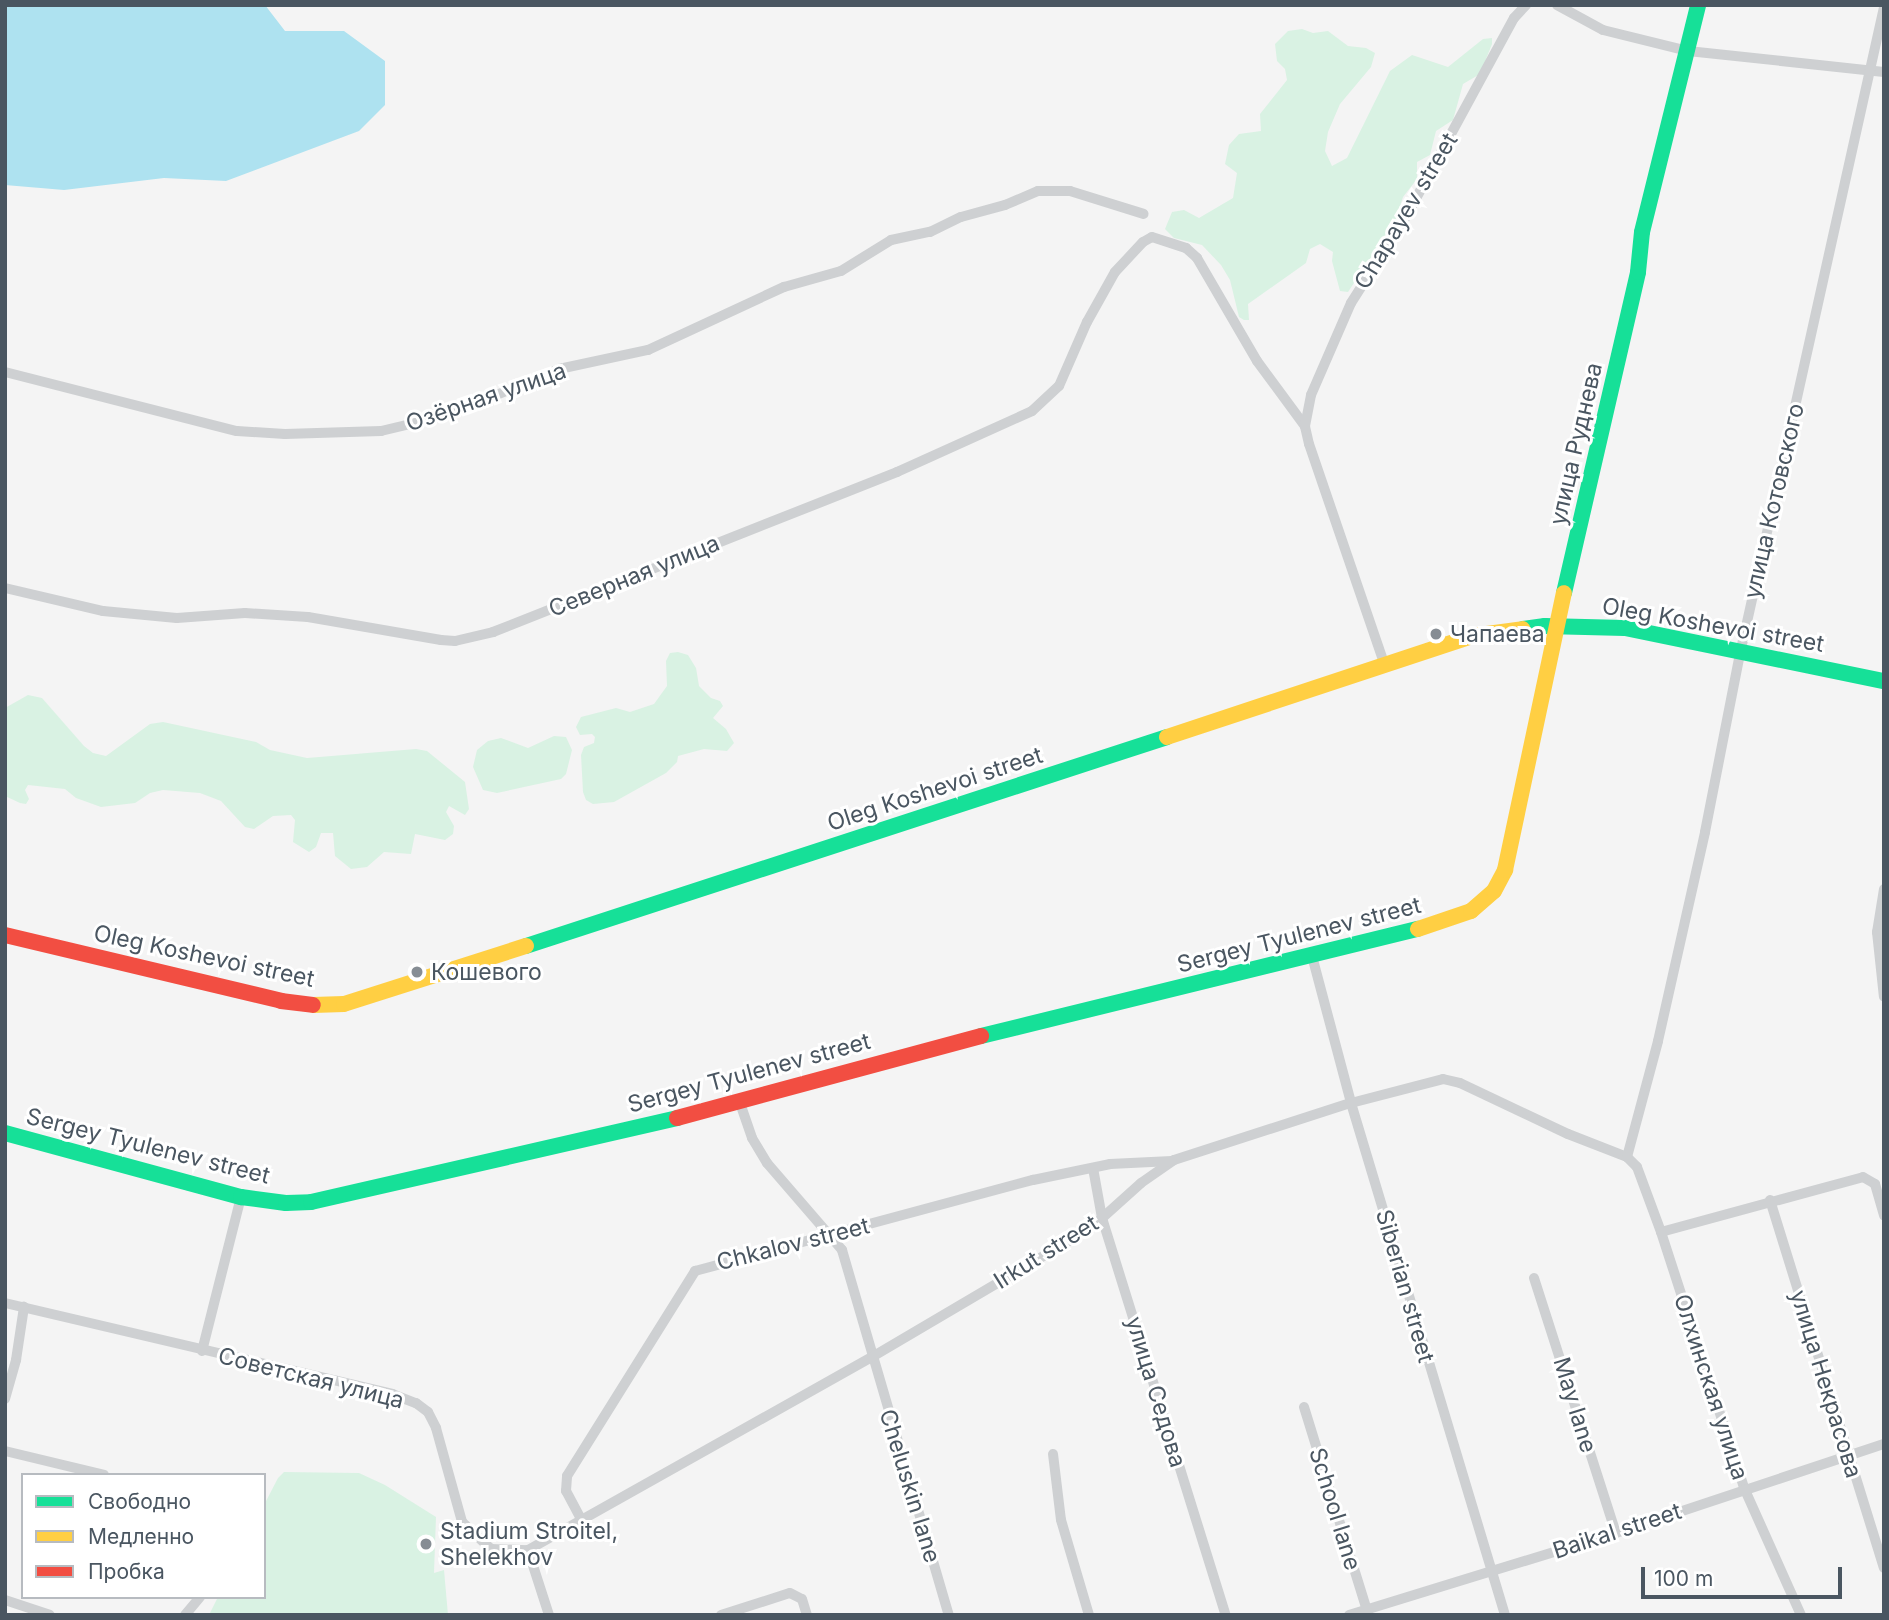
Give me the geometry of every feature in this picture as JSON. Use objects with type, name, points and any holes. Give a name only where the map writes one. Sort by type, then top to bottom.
[{"type":"street","name":"Chapayev street","points":[[1305,425],[1316,379],[1351,303],[1407,215],[1514,19],[1526,5]]},
{"type":"street","points":[[1557,5],[1603,30],[1688,51],[1884,72]]},
{"type":"street","name":"улица Руднева","points":[[1494,891],[1505,870],[1638,272],[1642,232],[1698,5]]},
{"type":"street","name":"улица Котовского","points":[[1628,1157],[1696,872],[1741,649],[1884,7]]},
{"type":"street","name":"Озёрная улица","points":[[5,372],[225,429],[274,433],[381,431],[448,415],[559,369],[648,350],[784,287],[841,271],[891,240],[930,232],[961,217],[1005,205],[1038,191],[1070,191],[1144,214]]},
{"type":"street","name":"Chapayev street","points":[[1152,237],[1186,248],[1197,258],[1257,361],[1305,425],[1318,472],[1384,663]]},
{"type":"street","name":"Северная улица","points":[[5,588],[103,611],[177,618],[245,613],[307,617],[440,640],[455,640],[493,632],[897,472],[1031,411],[1059,386],[1087,322],[1115,272],[1143,242],[1152,237]]},
{"type":"street","name":"Oleg Koshevoi street","points":[[5,935],[281,1001],[313,1005],[359,1001],[1472,636],[1559,626],[1625,628],[1741,649],[1884,681]]},
{"type":"street","points":[[1884,889],[1877,932],[1884,997]]},
{"type":"street","name":"Sergey Tyulenev street","points":[[5,1133],[241,1197],[286,1203],[321,1200],[740,1103],[825,1076],[1460,918],[1494,891]]},
{"type":"street","name":"Siberian street","points":[[1312,956],[1351,1102],[1505,1615]]},
{"type":"street","name":"Irkut street","points":[[528,1549],[872,1357],[1091,1228],[1141,1183],[1174,1160],[1351,1102],[1436,1080],[1450,1080],[1628,1157]]},
{"type":"street","name":"Cheluskin lane","points":[[740,1103],[752,1138],[767,1163],[828,1235],[838,1242],[844,1256],[868,1330],[872,1357],[949,1615]]},
{"type":"street","name":"Олхинская улица","points":[[1628,1157],[1637,1167],[1661,1232],[1745,1490],[1801,1615]]},
{"type":"street","name":"Chkalov street","points":[[581,1519],[565,1486],[567,1476],[690,1275],[704,1267],[1033,1180],[1093,1168],[1174,1160]]},
{"type":"street","name":"улица Седова","points":[[1093,1168],[1102,1218],[1226,1615]]},
{"type":"street","points":[[1661,1232],[1853,1179],[1870,1178],[1875,1184],[1884,1216]]},
{"type":"street","points":[[202,1351],[241,1197]]},
{"type":"street","name":"улица Некрасова","points":[[1770,1200],[1884,1568]]},
{"type":"street","name":"May lane","points":[[1534,1278],[1616,1533]]},
{"type":"street","name":"Советская улица","points":[[5,1303],[392,1394],[422,1406],[436,1428],[462,1522],[491,1549],[528,1549]]},
{"type":"street","points":[[5,1399],[16,1360],[24,1307]]},
{"type":"street","name":"School lane","points":[[1304,1407],[1367,1610]]},
{"type":"street","name":"Baikal street","points":[[1349,1615],[1616,1533],[1884,1444]]},
{"type":"street","points":[[5,1451],[96,1473]]},
{"type":"street","points":[[1053,1454],[1061,1520],[1089,1615]]},
{"type":"street","points":[[528,1549],[549,1615]]},
{"type":"street","points":[[722,1615],[783,1594],[799,1596],[807,1615]]},
{"type":"street","points":[[185,1615],[198,1599]]},
{"type":"street","points":[[5,1601],[50,1615]]},
{"type":"green space","points":[[1302,29],[1313,33],[1328,31],[1348,46],[1366,48],[1375,53],[1371,67],[1340,104],[1328,132],[1325,151],[1332,166],[1347,158],[1390,71],[1412,55],[1448,67],[1483,39],[1492,38],[1492,44],[1480,74],[1463,84],[1453,120],[1436,131],[1430,155],[1417,162],[1417,179],[1403,197],[1395,221],[1348,292],[1340,291],[1332,261],[1333,252],[1320,244],[1310,249],[1306,263],[1248,304],[1249,320],[1244,320],[1239,317],[1230,280],[1221,265],[1202,245],[1174,238],[1165,229],[1172,212],[1184,210],[1199,218],[1233,198],[1237,173],[1225,164],[1229,145],[1239,134],[1261,131],[1260,114],[1287,80],[1285,69],[1277,61],[1275,44],[1288,31]]},
{"type":"green space","points":[[670,653],[688,655],[696,668],[699,686],[711,698],[720,701],[723,706],[713,718],[726,729],[734,743],[727,751],[704,749],[678,756],[677,762],[666,773],[614,802],[593,804],[586,800],[581,755],[584,747],[594,743],[595,737],[592,734],[580,735],[576,727],[581,717],[616,708],[630,712],[654,704],[667,686],[666,661]]},
{"type":"green space","points":[[28,695],[42,698],[84,746],[93,753],[106,756],[150,724],[163,722],[256,742],[270,750],[307,758],[416,749],[427,751],[465,782],[469,809],[465,815],[449,806],[446,812],[454,826],[453,834],[445,840],[415,834],[411,854],[384,852],[367,867],[351,869],[335,856],[333,833],[321,833],[316,847],[309,852],[293,842],[295,820],[291,815],[273,816],[254,829],[245,827],[221,801],[200,793],[163,790],[150,793],[135,803],[101,807],[76,798],[65,789],[28,785],[25,790],[29,799],[26,804],[20,803],[5,796],[5,708]]},
{"type":"green space","points":[[554,736],[566,737],[572,750],[566,774],[561,779],[497,793],[483,790],[473,767],[477,750],[488,741],[501,738],[528,748]]},
{"type":"green space","points":[[284,1472],[359,1473],[385,1485],[436,1517],[434,1573],[444,1570],[448,1615],[209,1615],[217,1599],[266,1599],[266,1501]]},
{"type":"water","points":[[5,5],[265,5],[285,31],[344,31],[385,61],[385,105],[359,131],[226,181],[164,178],[64,190],[5,185]]},
{"type":"traffic: fast","points":[[1564,593],[1638,272],[1642,232],[1698,5]]},
{"type":"traffic: fast","points":[[1523,629],[1545,626],[1625,628],[1884,681]]},
{"type":"traffic: fast","points":[[526,946],[1167,737]]},
{"type":"traffic: fast","points":[[981,1036],[1418,929]]},
{"type":"traffic: fast","points":[[5,1133],[241,1197],[286,1203],[311,1202],[677,1118]]},
{"type":"traffic: slow","points":[[1418,929],[1471,911],[1494,891],[1505,870],[1564,593]]},
{"type":"traffic: slow","points":[[1167,737],[1472,636],[1523,629]]},
{"type":"traffic: slow","points":[[313,1005],[344,1004],[526,946]]},
{"type":"traffic: jam","points":[[5,935],[281,1001],[313,1005]]},
{"type":"traffic: jam","points":[[677,1118],[981,1036]]},
{"type":"place","name":"Чапаева","points":[[1436,634]]},
{"type":"place","name":"Кошевого","points":[[417,972]]},
{"type":"place","name":"Stadium Stroitel, Shelekhov","points":[[426,1544]]}]
